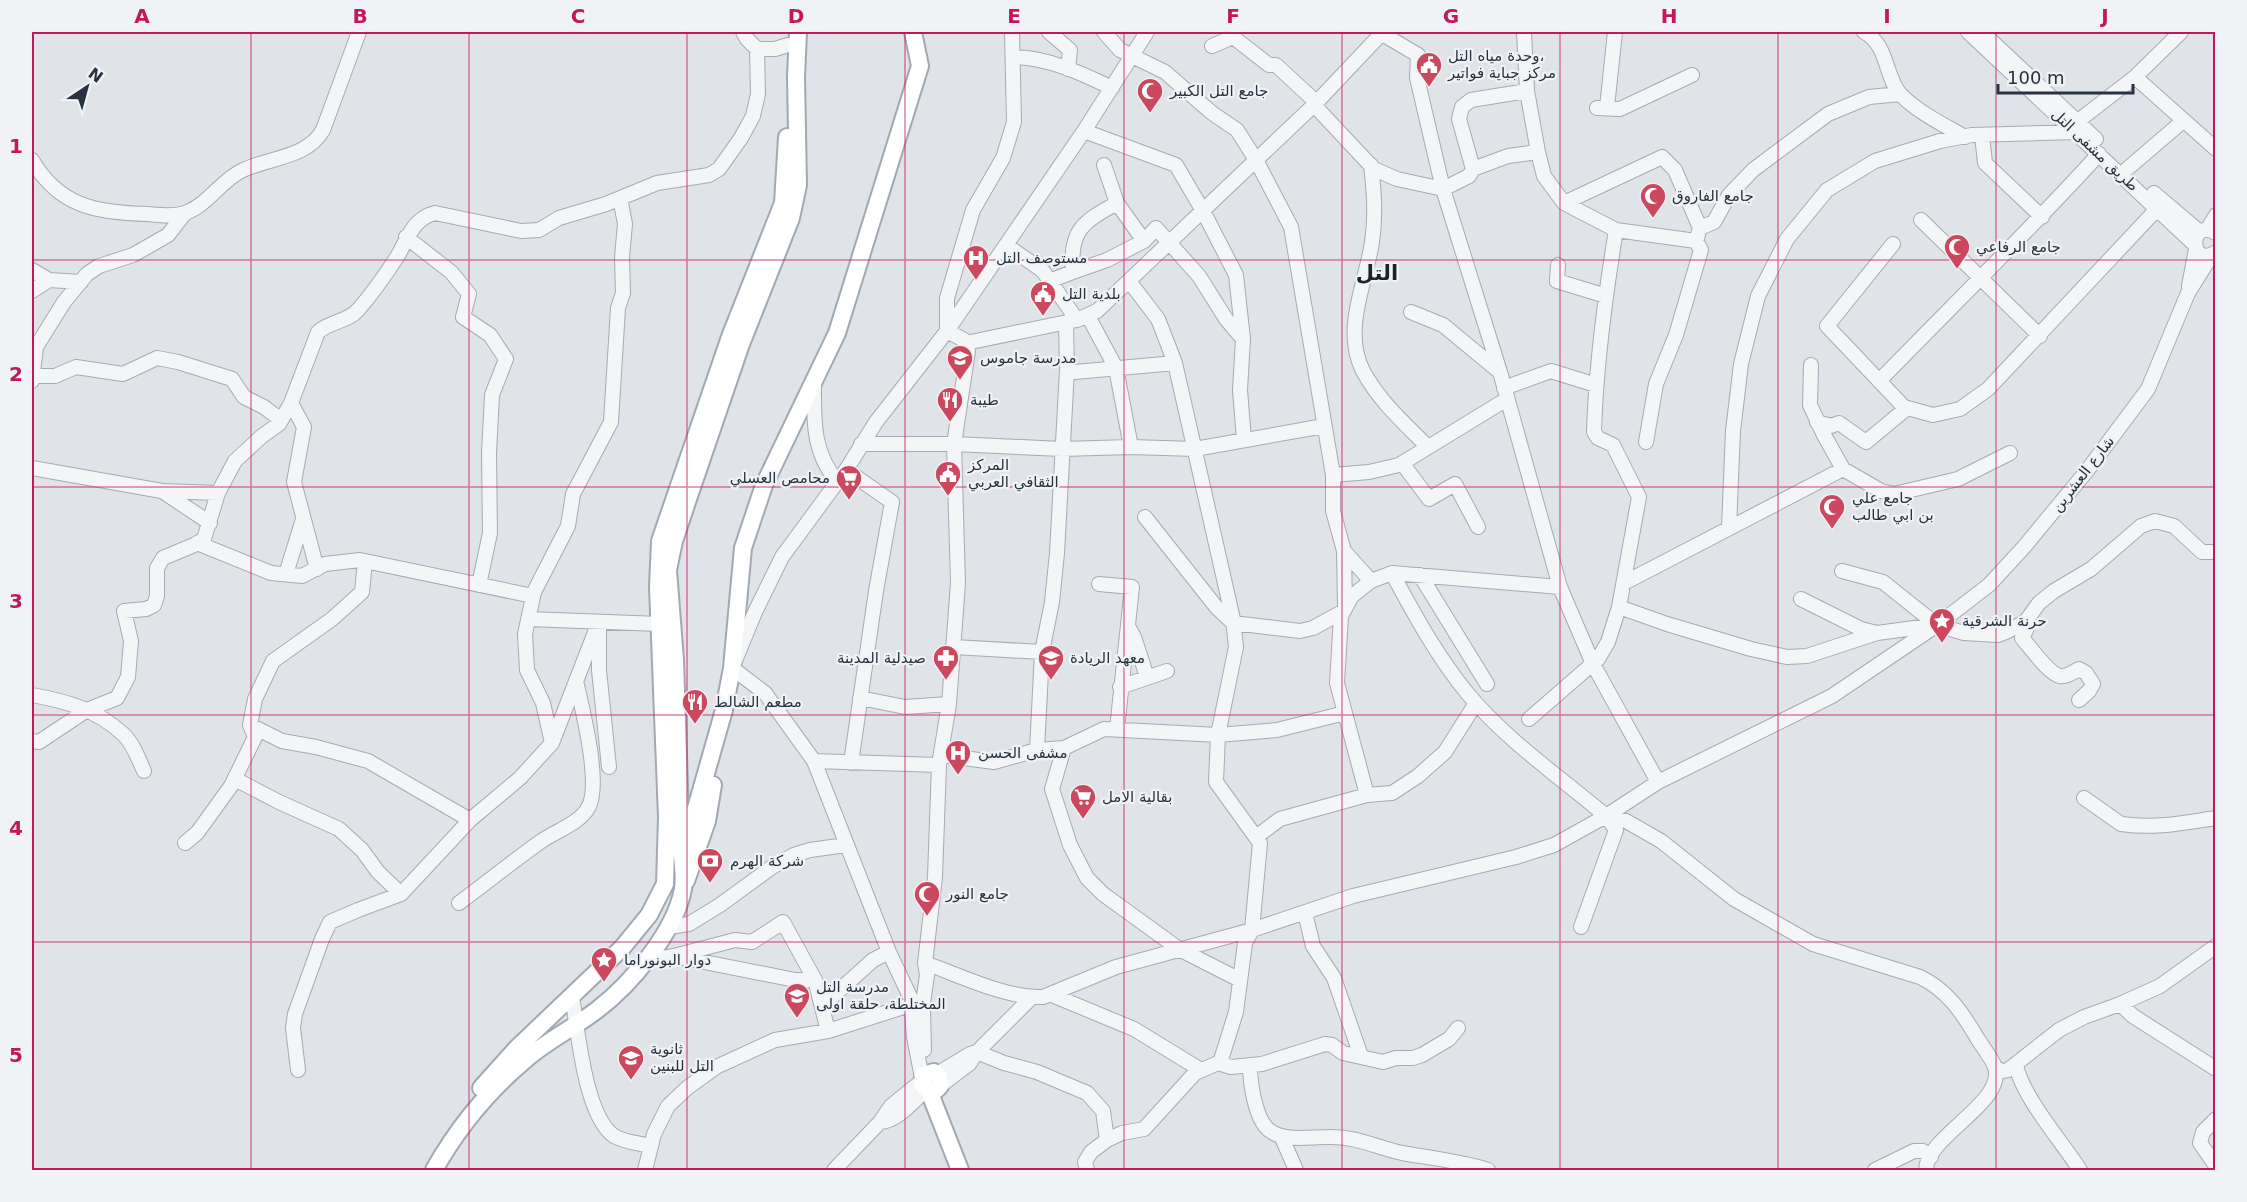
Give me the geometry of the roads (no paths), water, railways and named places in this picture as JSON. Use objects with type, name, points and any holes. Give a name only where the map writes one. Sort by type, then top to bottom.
[{"type":"main road","points":[[434,1170],[460,1129],[498,1086],[526,1059],[597,1010],[622,988],[669,927],[707,821],[732,668],[743,548],[764,485],[837,333],[920,66],[913,32]]},
{"type":"main road","points":[[665,884],[667,817],[660,624],[660,541],[730,338],[783,203],[791,36]]},
{"type":"main road","points":[[683,890],[675,660],[668,570],[674,541],[741,344],[791,218],[798,184],[796,77],[791,36]]},
{"type":"main road","points":[[422,1170],[439,1141],[464,1107],[517,1048],[622,948],[649,915],[691,826],[724,710]]},
{"type":"main road","points":[[622,948],[644,961]]},
{"type":"main road","points":[[931,1082],[960,1170]]},
{"type":"main road","points":[[931,1082],[971,1170]]},
{"type":"street","points":[[32,159],[42,177],[58,192],[76,203],[116,214],[172,216],[185,213],[200,204],[241,171],[306,148],[317,141],[359,32]]},
{"type":"street","points":[[32,741],[39,742],[87,710],[117,698],[128,677],[131,641],[124,611],[146,609],[154,605],[157,596],[157,568],[163,558],[204,539],[218,493],[235,461],[281,420],[291,403],[318,332],[327,325],[347,319],[358,310],[398,256],[406,237],[418,221],[425,215],[435,213],[521,231],[539,230],[560,218],[606,204],[657,183],[710,175],[718,169],[741,138],[753,116],[758,94],[757,49],[743,32]]},
{"type":"street","points":[[947,331],[947,298],[973,210],[1003,158],[1014,122],[1012,32]]},
{"type":"street","points":[[1049,32],[1070,50],[1068,69]]},
{"type":"street","points":[[1104,32],[1120,50],[1165,72],[1212,113],[1237,130],[1256,160],[1291,227],[1333,475],[1333,511],[1344,551],[1344,609]]},
{"type":"street","points":[[931,1082],[916,1005],[889,952],[814,761],[765,693],[732,668],[755,612],[782,558],[842,476],[885,410],[947,331],[1084,130],[1147,32]]},
{"type":"street","points":[[966,343],[1077,320],[1106,304],[1315,104],[1381,32],[1418,55],[1417,78],[1443,189],[1500,372],[1560,587],[1593,664],[1659,782]]},
{"type":"street","points":[[1524,32],[1527,91],[1544,176],[1564,203],[1616,230],[1698,235],[1714,222],[1729,195],[1753,170],[1828,114],[1869,98],[1900,94]]},
{"type":"street","points":[[1616,32],[1602,107],[1620,109],[1692,75]]},
{"type":"street","points":[[1864,32],[1875,37],[1900,94],[1932,118],[1965,137]]},
{"type":"street","name":"طريق مشفى التل","points":[[1968,32],[2203,238]]},
{"type":"street","name":"طريق مشفى التل","points":[[1982,32],[2077,127],[2100,154],[2158,208],[2203,238]]},
{"type":"street","points":[[1729,528],[1732,430],[1741,364],[1758,296],[1787,239],[1827,190],[1875,161],[1940,141],[2077,127],[2135,77],[2181,32]]},
{"type":"street","points":[[757,49],[775,49],[791,36]]},
{"type":"street","points":[[1212,46],[1233,37],[1269,65],[1276,65],[1374,169],[1397,179],[1443,189],[1469,176],[1473,169],[1508,156],[1538,152]]},
{"type":"street","points":[[1014,57],[1031,58],[1068,69],[1112,88]]},
{"type":"street","points":[[2135,77],[2216,149]]},
{"type":"street","points":[[1473,169],[1459,119],[1462,107],[1471,100],[1527,91]]},
{"type":"street","points":[[2127,169],[2183,121]]},
{"type":"street","points":[[1084,130],[1176,165],[1236,275],[1243,339],[1240,390],[1244,440]]},
{"type":"street","points":[[1982,135],[1985,163],[2042,217]]},
{"type":"street","points":[[1879,381],[2042,217],[2100,154]]},
{"type":"street","points":[[1564,203],[1662,157],[1675,170],[1698,235],[1701,250],[1676,335],[1656,384],[1646,442]]},
{"type":"street","points":[[1104,165],[1117,203],[1144,241]]},
{"type":"street","points":[[1371,165],[1375,205],[1372,243],[1359,293],[1354,342],[1363,370],[1389,407],[1428,447]]},
{"type":"street","points":[[552,743],[543,703],[527,670],[525,634],[533,596],[568,526],[573,494],[611,422],[618,308],[623,293],[622,256],[625,224],[620,198]]},
{"type":"street","points":[[1073,272],[1071,254],[1079,230],[1090,218],[1117,203]]},
{"type":"street","points":[[1893,244],[1827,326],[1906,408],[1933,415],[1960,409],[1988,389],[2158,208]]},
{"type":"street","points":[[185,213],[168,235],[133,255],[99,266],[87,274],[64,302],[36,347],[32,379],[56,376],[76,367],[123,374],[157,358],[232,379],[244,397],[264,406],[281,420]]},
{"type":"street","points":[[2188,293],[2203,238],[2216,215]]},
{"type":"street","points":[[1921,220],[2040,336]]},
{"type":"street","points":[[1050,281],[1107,260],[1144,241],[1156,228],[1199,276],[1226,319],[1243,339]]},
{"type":"street","points":[[1529,718],[1593,664],[1608,642],[1620,607],[1625,566],[1639,497],[1613,445],[1598,438],[1594,432],[1596,385],[1616,230]]},
{"type":"street","points":[[406,237],[451,272],[469,294],[463,317],[490,334],[506,359],[492,394],[489,453],[490,533],[479,585]]},
{"type":"street","points":[[2203,238],[2200,254],[2213,254]]},
{"type":"street","points":[[1006,245],[1043,271],[1077,320],[1116,368],[1131,447]]},
{"type":"street","points":[[2188,293],[2213,254]]},
{"type":"street","points":[[1558,265],[1557,281],[1606,296]]},
{"type":"street","points":[[32,270],[49,280],[81,282]]},
{"type":"street","points":[[32,291],[49,280]]},
{"type":"street","points":[[1129,281],[1158,319],[1175,363],[1233,623],[1236,647],[1218,735],[1216,782],[1260,843],[1252,930],[1245,943],[1236,1012],[1220,1063]]},
{"type":"street","name":"شارع العشرين","points":[[1031,998],[1052,995],[1116,967],[1252,930],[1353,896],[1516,857],[1554,845],[1606,816],[1659,782],[1832,696],[1937,625],[1989,585],[2024,547],[2086,472],[2148,389],[2188,293]]},
{"type":"street","points":[[1411,312],[1443,325],[1500,372]]},
{"type":"street","points":[[1037,750],[1041,652],[1055,577],[1067,370],[1077,320]]},
{"type":"street","points":[[916,1005],[927,975],[925,963],[935,877],[940,760],[949,704],[958,583],[954,444],[968,351],[966,343],[947,331]]},
{"type":"street","points":[[1067,370],[1075,372],[1175,363]]},
{"type":"street","points":[[1811,365],[1810,405],[1843,469],[1881,491],[1894,494],[1958,479],[2010,453]]},
{"type":"street","points":[[1333,475],[1369,472],[1402,463],[1505,393],[1551,371],[1596,385]]},
{"type":"street","points":[[814,383],[814,430],[825,465],[892,502],[876,591],[851,763]]},
{"type":"street","points":[[291,403],[304,427],[294,482],[317,568]]},
{"type":"street","points":[[1817,422],[1831,426],[1839,423],[1866,442],[1906,408]]},
{"type":"street","points":[[861,444],[954,444],[1062,449],[1131,447],[1195,449],[1324,426]]},
{"type":"street","points":[[1402,463],[1429,500],[1455,484],[1478,527]]},
{"type":"street","points":[[32,468],[162,491],[218,493]]},
{"type":"street","points":[[1624,583],[1843,469]]},
{"type":"street","points":[[162,491],[210,523]]},
{"type":"street","points":[[1145,518],[1217,608],[1233,623],[1300,631],[1313,628],[1344,609]]},
{"type":"street","points":[[286,574],[303,519]]},
{"type":"street","points":[[1842,571],[1883,582],[1937,625],[1964,633],[1998,635],[2026,621],[2039,603],[2054,591],[2091,569],[2141,526],[2155,521],[2174,526],[2202,552],[2216,552]]},
{"type":"street","points":[[197,543],[271,573],[302,576],[325,564],[365,561],[533,596]]},
{"type":"street","points":[[1344,551],[1371,581]]},
{"type":"street","points":[[185,843],[197,833],[235,779],[255,737],[250,725],[255,699],[273,660],[332,619],[362,592],[365,561]]},
{"type":"street","points":[[1367,795],[1337,683],[1341,616],[1352,596],[1371,581],[1392,573],[1560,587]]},
{"type":"street","points":[[1392,573],[1440,654],[1476,703],[1496,724],[1606,816],[1616,830],[1581,927]]},
{"type":"street","points":[[1420,575],[1487,684]]},
{"type":"street","points":[[1099,584],[1131,587],[1117,729]]},
{"type":"street","points":[[1801,599],[1861,629],[1877,633]]},
{"type":"street","points":[[1620,607],[1667,624],[1751,649],[1787,657],[1807,656],[1877,633],[1937,625]]},
{"type":"street","points":[[528,619],[660,624]]},
{"type":"street","points":[[298,1070],[294,1035],[295,1014],[330,922],[401,894],[470,820],[520,778],[552,743],[599,621]]},
{"type":"street","points":[[599,621],[600,670],[609,767]]},
{"type":"street","points":[[2026,621],[2027,628],[2022,638],[2050,670],[2059,676],[2067,676],[2079,669],[2091,680],[2093,684],[2089,691],[2079,700]]},
{"type":"street","points":[[1128,626],[1147,677]]},
{"type":"street","points":[[954,647],[1041,652]]},
{"type":"street","points":[[1120,687],[1167,672]]},
{"type":"street","points":[[459,903],[542,841],[568,826],[588,808],[593,792],[590,750],[576,681]]},
{"type":"street","points":[[32,695],[71,703],[87,710],[122,733],[131,744],[144,771]]},
{"type":"street","points":[[860,698],[904,707],[949,704]]},
{"type":"street","points":[[1256,837],[1280,819],[1367,795],[1392,793],[1418,777],[1445,752],[1476,703]]},
{"type":"street","points":[[814,761],[994,762],[1037,750],[1064,748],[1104,729],[1218,735],[1277,730],[1345,713]]},
{"type":"street","points":[[250,725],[282,741],[316,747],[368,761],[470,820]]},
{"type":"street","points":[[1064,748],[1052,789],[1070,845],[1087,878],[1103,894],[1179,949],[1240,980]]},
{"type":"street","points":[[235,779],[339,829],[362,850],[378,872],[401,894]]},
{"type":"street","points":[[2084,798],[2114,819],[2128,825],[2170,826],[2216,818]]},
{"type":"street","points":[[1606,816],[1626,821],[1661,841],[1734,899],[1813,944],[1920,977],[1932,983],[1963,1013],[1995,1068],[1994,1083],[1990,1091],[1928,1164],[1923,1151],[1914,1151],[1875,1170]]},
{"type":"street","points":[[669,927],[689,924],[720,905],[772,867],[794,855],[810,850],[846,845]]},
{"type":"street","points":[[1305,913],[1313,946],[1334,978],[1361,1056]]},
{"type":"street","points":[[644,961],[674,956],[735,940],[752,942],[783,922],[815,980],[828,1031]]},
{"type":"street","points":[[1995,1068],[2002,1071],[2008,1070],[2060,1030],[2084,1017],[2120,1004],[2170,980],[2216,946]]},
{"type":"street","points":[[822,1006],[873,960],[889,952]]},
{"type":"street","points":[[674,956],[785,979],[815,980]]},
{"type":"street","points":[[925,963],[1009,993],[1031,998]]},
{"type":"street","points":[[1052,995],[1134,1029],[1201,1070]]},
{"type":"street","points":[[572,996],[590,1096],[600,1120],[617,1138],[650,1146]]},
{"type":"street","points":[[834,1170],[880,1122],[891,1106],[931,1082],[969,1064],[977,1052],[1031,998]]},
{"type":"street","points":[[2120,1004],[2133,1016],[2216,1069]]},
{"type":"street","points":[[645,1170],[650,1146],[668,1106],[687,1088],[716,1067],[774,1040],[828,1031],[916,1005]]},
{"type":"street","points":[[1087,1170],[1085,1162],[1091,1152],[1122,1132],[1144,1129],[1201,1070],[1220,1063],[1231,1067],[1284,1058],[1325,1044],[1343,1053],[1383,1062],[1396,1058],[1413,1058],[1449,1040],[1458,1028]]},
{"type":"street","points":[[977,1052],[1004,1063],[1037,1072],[1087,1093],[1103,1111],[1107,1140]]},
{"type":"street","points":[[1250,1065],[1254,1102],[1267,1128],[1282,1138],[1296,1170]]},
{"type":"street","points":[[2016,1065],[2018,1076],[2027,1092],[2080,1170]]},
{"type":"street","points":[[2216,1119],[2203,1132],[2200,1143],[2216,1166]]},
{"type":"street","points":[[1282,1138],[1348,1137],[1400,1152],[1488,1170]]},
{"type":"place","name":"وحدة مياه التل، مركز جباية فواتير","points":[[1429,88]]},
{"type":"place","name":"جامع التل الكبير","points":[[1150,114]]},
{"type":"place","name":"جامع الفاروق","points":[[1653,219]]},
{"type":"place","name":"جامع الرفاعي","points":[[1957,270]]},
{"type":"place","name":"مستوصف التل","points":[[976,281]]},
{"type":"place","name":"بلدية التل","points":[[1043,317]]},
{"type":"place","name":"مدرسة جاموس","points":[[960,381]]},
{"type":"place","name":"طيبة","points":[[950,423]]},
{"type":"place","name":"المركز الثقافي العربي","points":[[948,497]]},
{"type":"place","name":"محامص العسلي","points":[[849,501]]},
{"type":"place","name":"جامع علي بن ابي طالب","points":[[1832,530]]},
{"type":"place","name":"حرنة الشرقية","points":[[1942,644]]},
{"type":"place","name":"صيدلية المدينة","points":[[946,681]]},
{"type":"place","name":"معهد الريادة","points":[[1051,681]]},
{"type":"place","name":"مطعم الشالط","points":[[695,725]]},
{"type":"place","name":"مشفى الحسن","points":[[958,776]]},
{"type":"place","name":"بقالية الامل","points":[[1083,820]]},
{"type":"place","name":"شركة الهرم","points":[[710,884]]},
{"type":"place","name":"جامع النور","points":[[927,917]]},
{"type":"place","name":"دوار البونوراما","points":[[604,983]]},
{"type":"place","name":"مدرسة التل المختلطة، حلقة اولى","points":[[797,1019]]},
{"type":"place","name":"ثانوية التل للبنين","points":[[631,1081]]},
{"type":"district","name":"التل","points":[[1377,273]]}]
